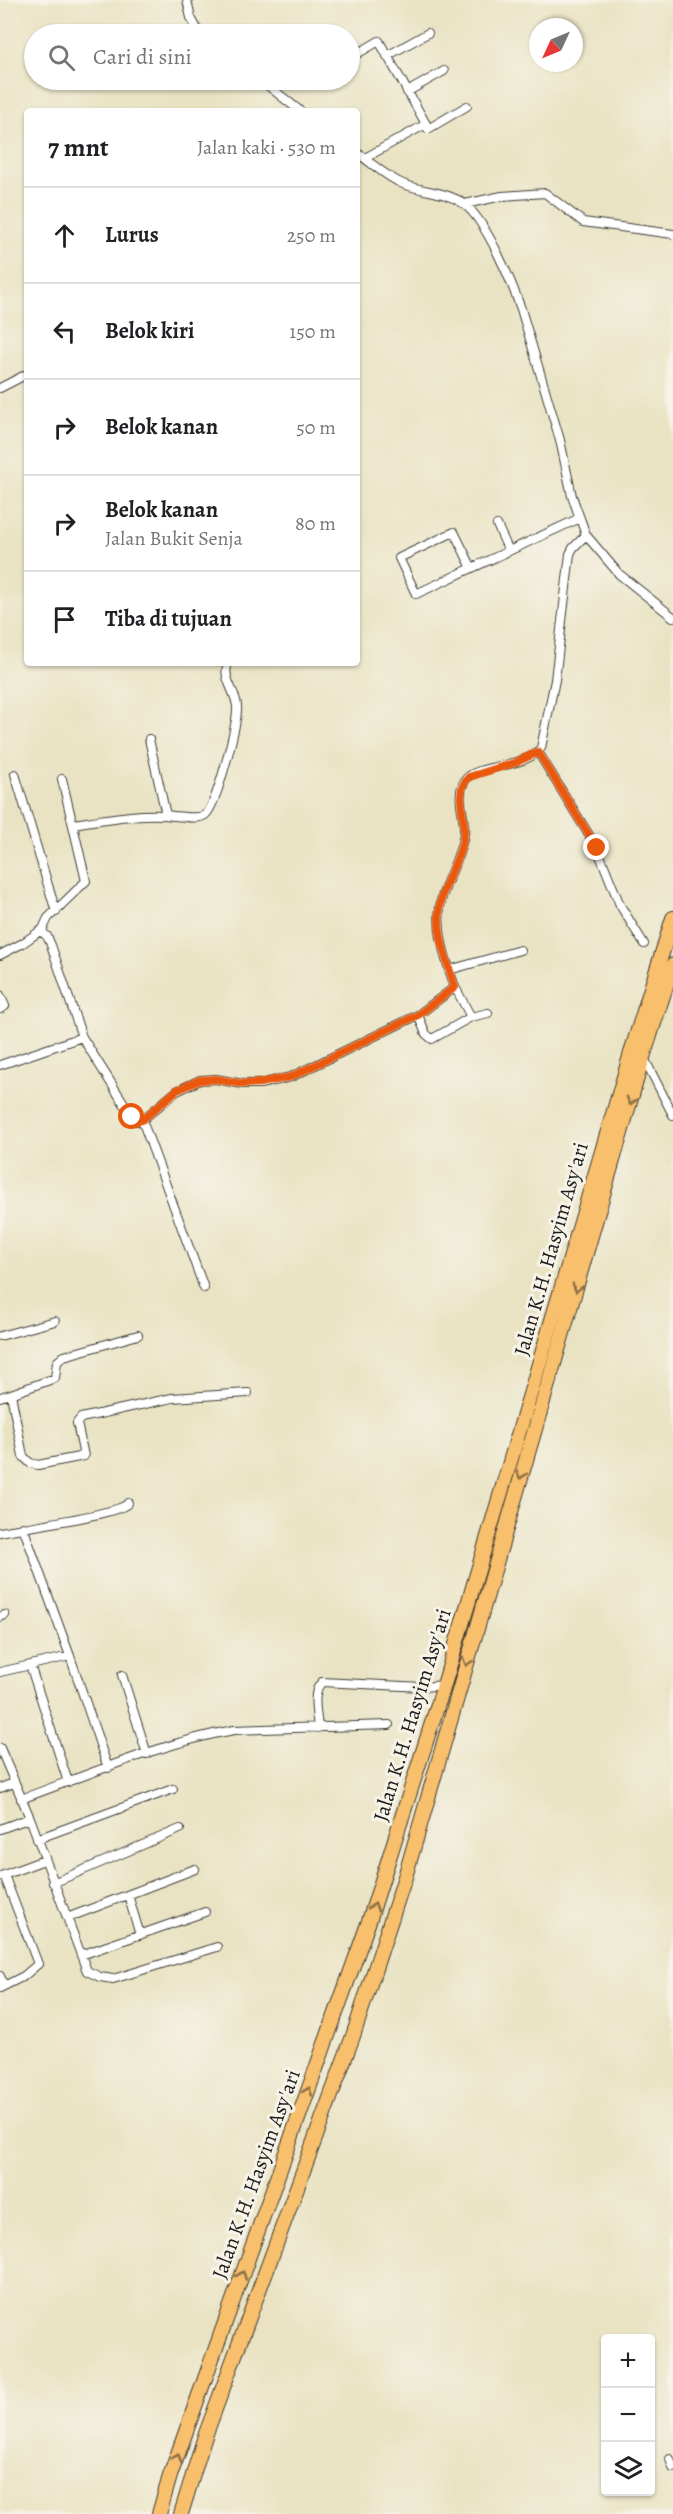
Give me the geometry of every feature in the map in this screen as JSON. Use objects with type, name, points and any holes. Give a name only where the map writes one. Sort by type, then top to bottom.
[{"type":"highway","name":"Jalan K.H. Hasyim Asy'ari","points":[[159,2514],[170,2476],[369,1921],[444,1685],[633,1043],[673,918]]},
{"type":"highway","name":"Jalan K.H. Hasyim Asy'ari","points":[[181,2514],[200,2450],[353,2036],[405,1877],[643,1057],[673,965]]},
{"type":"street","points":[[187,0],[194,24]]},
{"type":"street","points":[[387,56],[428,33]]},
{"type":"street","points":[[360,51],[379,41],[428,129],[467,106]]},
{"type":"street","points":[[407,92],[444,71]]},
{"type":"street","points":[[274,90],[296,108]]},
{"type":"street","points":[[365,158],[426,124]]},
{"type":"street","points":[[360,155],[403,184],[443,194],[465,204],[484,230],[514,289],[555,420],[572,496],[586,535],[619,574],[673,617]]},
{"type":"street","points":[[465,204],[502,196],[545,193],[583,222],[673,234]]},
{"type":"street","points":[[0,388],[24,376]]},
{"type":"street","points":[[472,568],[454,532],[399,558],[416,594],[580,518]]},
{"type":"street","points":[[497,525],[509,551]]},
{"type":"street","points":[[586,535],[573,548],[570,555],[555,680],[538,752],[597,848],[620,905],[644,944]]},
{"type":"street","points":[[73,824],[137,816],[198,817],[204,816],[212,809],[238,708],[226,675],[228,666]]},
{"type":"street","points":[[149,739],[166,815]]},
{"type":"street","points":[[471,1017],[455,987],[444,956],[439,913],[442,897],[464,832],[461,806],[465,780],[474,774],[514,763],[538,752]]},
{"type":"street","points":[[15,774],[56,912]]},
{"type":"street","points":[[0,955],[42,931],[48,918],[86,881],[62,779]]},
{"type":"street","points":[[42,931],[51,945],[82,1037],[134,1119],[142,1120],[177,1090],[191,1083],[216,1079],[243,1084],[281,1081],[346,1052],[418,1015],[455,987]]},
{"type":"street","points":[[449,970],[520,950]]},
{"type":"street","points":[[0,995],[4,1006],[0,1009]]},
{"type":"street","points":[[418,1015],[430,1039],[471,1017],[488,1013]]},
{"type":"street","points":[[0,1065],[82,1037]]},
{"type":"street","points":[[643,1057],[673,1115]]},
{"type":"street","points":[[142,1120],[204,1288]]},
{"type":"street","points":[[0,1336],[55,1321]]},
{"type":"street","points":[[0,1397],[55,1378],[57,1362],[64,1356],[138,1335]]},
{"type":"street","points":[[11,1394],[23,1456],[30,1463],[38,1465],[84,1456],[76,1423],[81,1418],[172,1398],[248,1393]]},
{"type":"street","points":[[0,1532],[106,1513],[125,1507],[128,1503]]},
{"type":"street","points":[[23,1527],[108,1768]]},
{"type":"street","points":[[0,1672],[70,1656]]},
{"type":"street","points":[[30,1665],[68,1782]]},
{"type":"street","points":[[122,1675],[147,1754]]},
{"type":"street","points":[[318,1728],[317,1686],[322,1682],[423,1687],[444,1685]]},
{"type":"street","points":[[21,1799],[211,1734],[234,1730],[388,1725]]},
{"type":"street","points":[[0,1748],[30,1818],[44,1860],[90,1974],[113,1979],[217,1947]]},
{"type":"street","points":[[0,1788],[14,1784]]},
{"type":"street","points":[[37,1839],[173,1789]]},
{"type":"street","points":[[0,1829],[30,1818]]},
{"type":"street","points":[[53,1883],[180,1829]]},
{"type":"street","points":[[0,1976],[2,1987],[24,1976],[38,1964],[2,1876],[44,1860]]},
{"type":"street","points":[[67,1918],[195,1869]]},
{"type":"street","points":[[128,1895],[140,1935]]},
{"type":"street","points":[[81,1954],[206,1912]]},
{"type":"street","points":[[670,2459],[673,2468]]},
{"type":"route","points":[[132,1117],[135,1121],[142,1120],[177,1090],[200,1080],[216,1079],[243,1084],[281,1081],[291,1077],[418,1015],[455,987],[444,956],[439,913],[442,897],[463,838],[461,806],[463,787],[465,780],[474,774],[514,763],[538,752],[597,848]]}]
